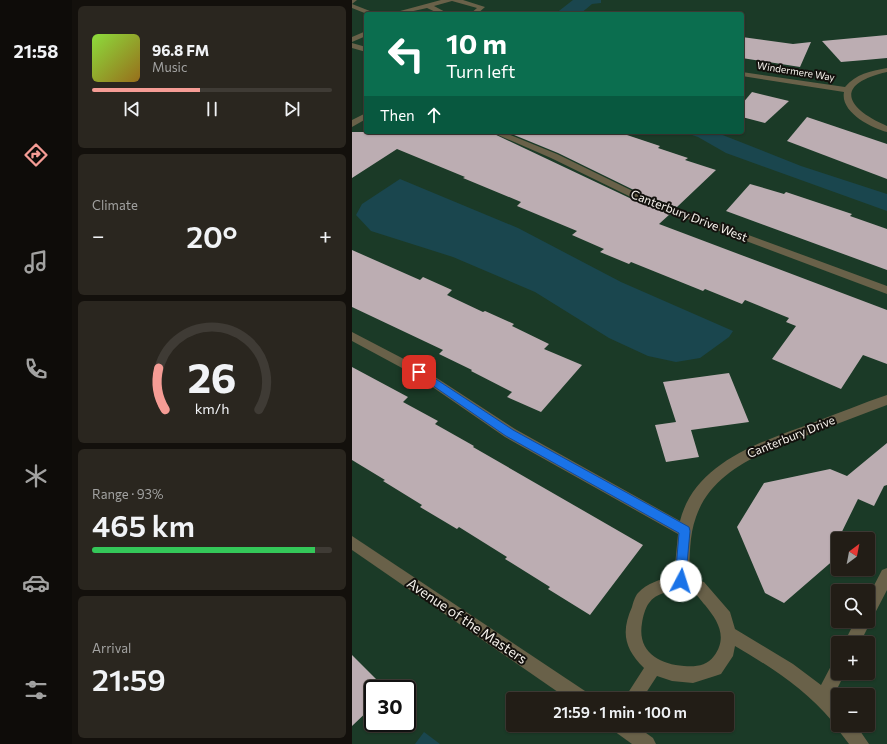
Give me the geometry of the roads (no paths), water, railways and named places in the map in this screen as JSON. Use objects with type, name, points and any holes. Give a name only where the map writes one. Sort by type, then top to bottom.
[{"type":"street","points":[[401,12],[449,0]]},
{"type":"street","points":[[455,0],[482,7],[476,12]]},
{"type":"street","points":[[352,6],[368,12]]},
{"type":"street","points":[[429,6],[442,12]]},
{"type":"street","points":[[352,40],[364,34]]},
{"type":"street","points":[[352,45],[364,49]]},
{"type":"street","name":"Windermere Way","points":[[887,70],[858,78],[852,82],[846,90],[847,102],[857,114],[874,124],[887,129]]},
{"type":"street","name":"Windermere Way","points":[[744,74],[846,90]]},
{"type":"street","points":[[352,124],[364,117]]},
{"type":"street","name":"Canterbury Drive West","points":[[501,134],[554,156],[640,198],[887,290]]},
{"type":"street","points":[[352,336],[419,372],[510,433],[685,531]]},
{"type":"street","name":"Canterbury Drive","points":[[681,581],[685,531],[699,497],[716,476],[733,462],[762,447],[887,400]]},
{"type":"street","name":"Avenue of the Masters","points":[[352,542],[572,692]]},
{"type":"street","points":[[875,598],[887,575]]},
{"type":"street","points":[[681,581],[699,587],[725,617],[728,633],[727,651],[715,668],[693,675],[672,673],[654,667],[640,653],[632,635],[635,617],[643,598],[658,587],[681,581]]},
{"type":"street","points":[[728,633],[788,669],[824,697],[831,706]]},
{"type":"street","points":[[637,692],[654,667]]},
{"type":"street","points":[[824,697],[833,680]]},
{"type":"street","points":[[630,732],[648,744]]},
{"type":"street","points":[[851,732],[860,744]]},
{"type":"water","points":[[573,0],[601,0],[601,3],[592,4],[582,12],[558,12]]},
{"type":"water","points":[[689,134],[720,134],[801,166],[887,194],[887,211],[726,153],[698,137]]},
{"type":"water","points":[[400,179],[518,228],[621,282],[733,331],[729,337],[700,358],[676,362],[648,356],[609,338],[535,292],[453,257],[371,231],[356,215],[362,204]]},
{"type":"water","points":[[424,732],[440,744],[415,744]]}]
